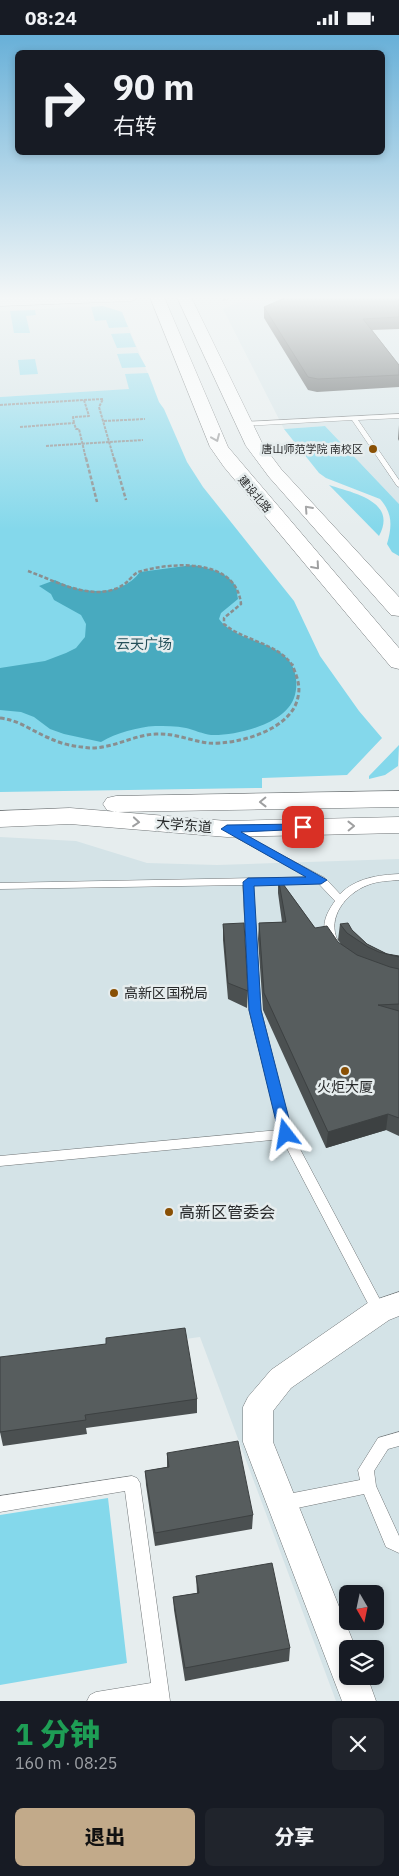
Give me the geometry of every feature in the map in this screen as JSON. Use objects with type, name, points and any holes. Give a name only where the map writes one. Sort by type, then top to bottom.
[{"type":"main road","name":"建设北路","points":[[189,375],[219,447],[230,463],[399,662]]},
{"type":"main road","points":[[220,375],[243,425],[255,446],[275,473],[399,610]]},
{"type":"main road","name":"大学东道","points":[[0,806],[399,799]]},
{"type":"main road","name":"大学东道","points":[[0,819],[70,816],[227,829],[399,825]]},
{"type":"street","points":[[339,1648],[258,1442],[258,1407],[282,1379],[389,1307]]},
{"type":"street","points":[[353,1685],[359,1701]]},
{"type":"lane","points":[[243,425],[399,416]]},
{"type":"lane","points":[[354,419],[399,485]]},
{"type":"lane","points":[[227,829],[321,880],[340,900]]},
{"type":"lane","points":[[340,953],[329,935],[328,918],[340,900],[348,890],[366,882],[386,877],[399,877]]},
{"type":"lane","points":[[0,886],[321,880]]},
{"type":"lane","points":[[248,882],[255,1010],[286,1134],[389,1307]]},
{"type":"lane","points":[[0,1161],[286,1134]]},
{"type":"lane","points":[[399,1439],[383,1443],[366,1470],[368,1486],[392,1541],[399,1545]]},
{"type":"lane","points":[[0,1503],[132,1483],[161,1696],[96,1701]]},
{"type":"lane","points":[[282,1503],[368,1486]]},
{"type":"path","points":[[0,405],[103,399],[99,407],[126,500]]},
{"type":"path","points":[[84,400],[89,416],[73,417],[76,429],[79,429],[97,502]]},
{"type":"path","points":[[103,421],[145,419]]},
{"type":"path","points":[[20,427],[74,423]]},
{"type":"path","points":[[46,446],[143,440]]},
{"type":"path","points":[[0,718],[10,719],[27,725],[48,738],[66,744],[96,749],[157,733],[166,733],[210,743],[232,741],[274,728],[287,718],[297,706],[300,691],[297,675],[291,663],[274,649],[242,637],[224,624],[224,618],[241,604],[240,591],[230,578],[202,566],[187,565],[136,573],[130,581],[120,587],[104,591],[82,591],[28,571]]},
{"type":"shaded area","points":[[0,375],[148,375],[154,388],[0,397]]},
{"type":"shaded area","points":[[256,375],[399,375],[399,504],[325,426],[284,429]]},
{"type":"shaded area","points":[[193,565],[223,574],[236,587],[238,599],[221,613],[219,619],[226,627],[275,649],[290,662],[296,680],[295,694],[289,707],[281,715],[246,731],[221,735],[205,734],[182,727],[155,726],[127,731],[101,742],[50,729],[34,717],[21,712],[0,710],[0,668],[45,661],[76,648],[85,637],[86,624],[81,615],[54,600],[51,594],[39,586],[55,580],[65,585],[88,590],[112,590],[132,580],[140,572]]},
{"type":"shaded area","points":[[0,837],[76,841],[147,863],[217,865],[399,859],[399,1701],[336,1701],[200,1337],[0,1364]]},
{"type":"green space","name":"云天广场","points":[[125,375],[149,375],[187,462],[203,487],[294,601],[320,656],[359,711],[382,738],[347,775],[262,778],[262,788],[0,792],[0,397],[129,389]]},
{"type":"green space","points":[[325,426],[399,504],[399,556],[392,552],[387,544],[390,520],[387,510],[380,499],[326,478],[319,473],[284,429]]},
{"type":"green space","points":[[329,485],[360,495],[378,507],[383,514],[383,524],[379,536]]},
{"type":"green space","points":[[399,745],[398,766],[385,775],[369,779],[369,776]]},
{"type":"green space","points":[[108,1498],[127,1663],[0,1685],[0,1515]]},
{"type":"building","points":[[307,375],[399,375],[318,379],[308,377]]},
{"type":"building","name":"火炬大厦","points":[[278,877],[315,928],[327,926],[338,942],[357,955],[399,969],[399,1004],[378,1005],[399,1011],[399,1118],[388,1114],[328,1132],[264,993],[259,923],[286,922]]},
{"type":"building","points":[[244,923],[248,991],[228,983],[223,924]]},
{"type":"building","points":[[348,923],[352,930],[367,944],[387,954],[368,947],[347,933],[340,924]]},
{"type":"building","points":[[185,1328],[197,1399],[85,1415],[86,1420],[0,1432],[0,1357],[106,1344],[106,1338]]},
{"type":"building","points":[[238,1441],[253,1515],[155,1533],[145,1471],[169,1467],[167,1453]]},
{"type":"building","points":[[272,1563],[290,1648],[185,1668],[173,1597],[199,1593],[196,1576]]},
{"type":"place","name":"唐山师范学院 南校区","points":[[373,449]]},
{"type":"place","name":"高新区国税局","points":[[114,993]]},
{"type":"place","name":"火炬大厦","points":[[345,1071]]},
{"type":"place","name":"高新区管委会","points":[[169,1212]]},
{"type":"route","points":[[286,1134],[255,1010],[248,882],[321,880],[227,829],[303,827]]}]
